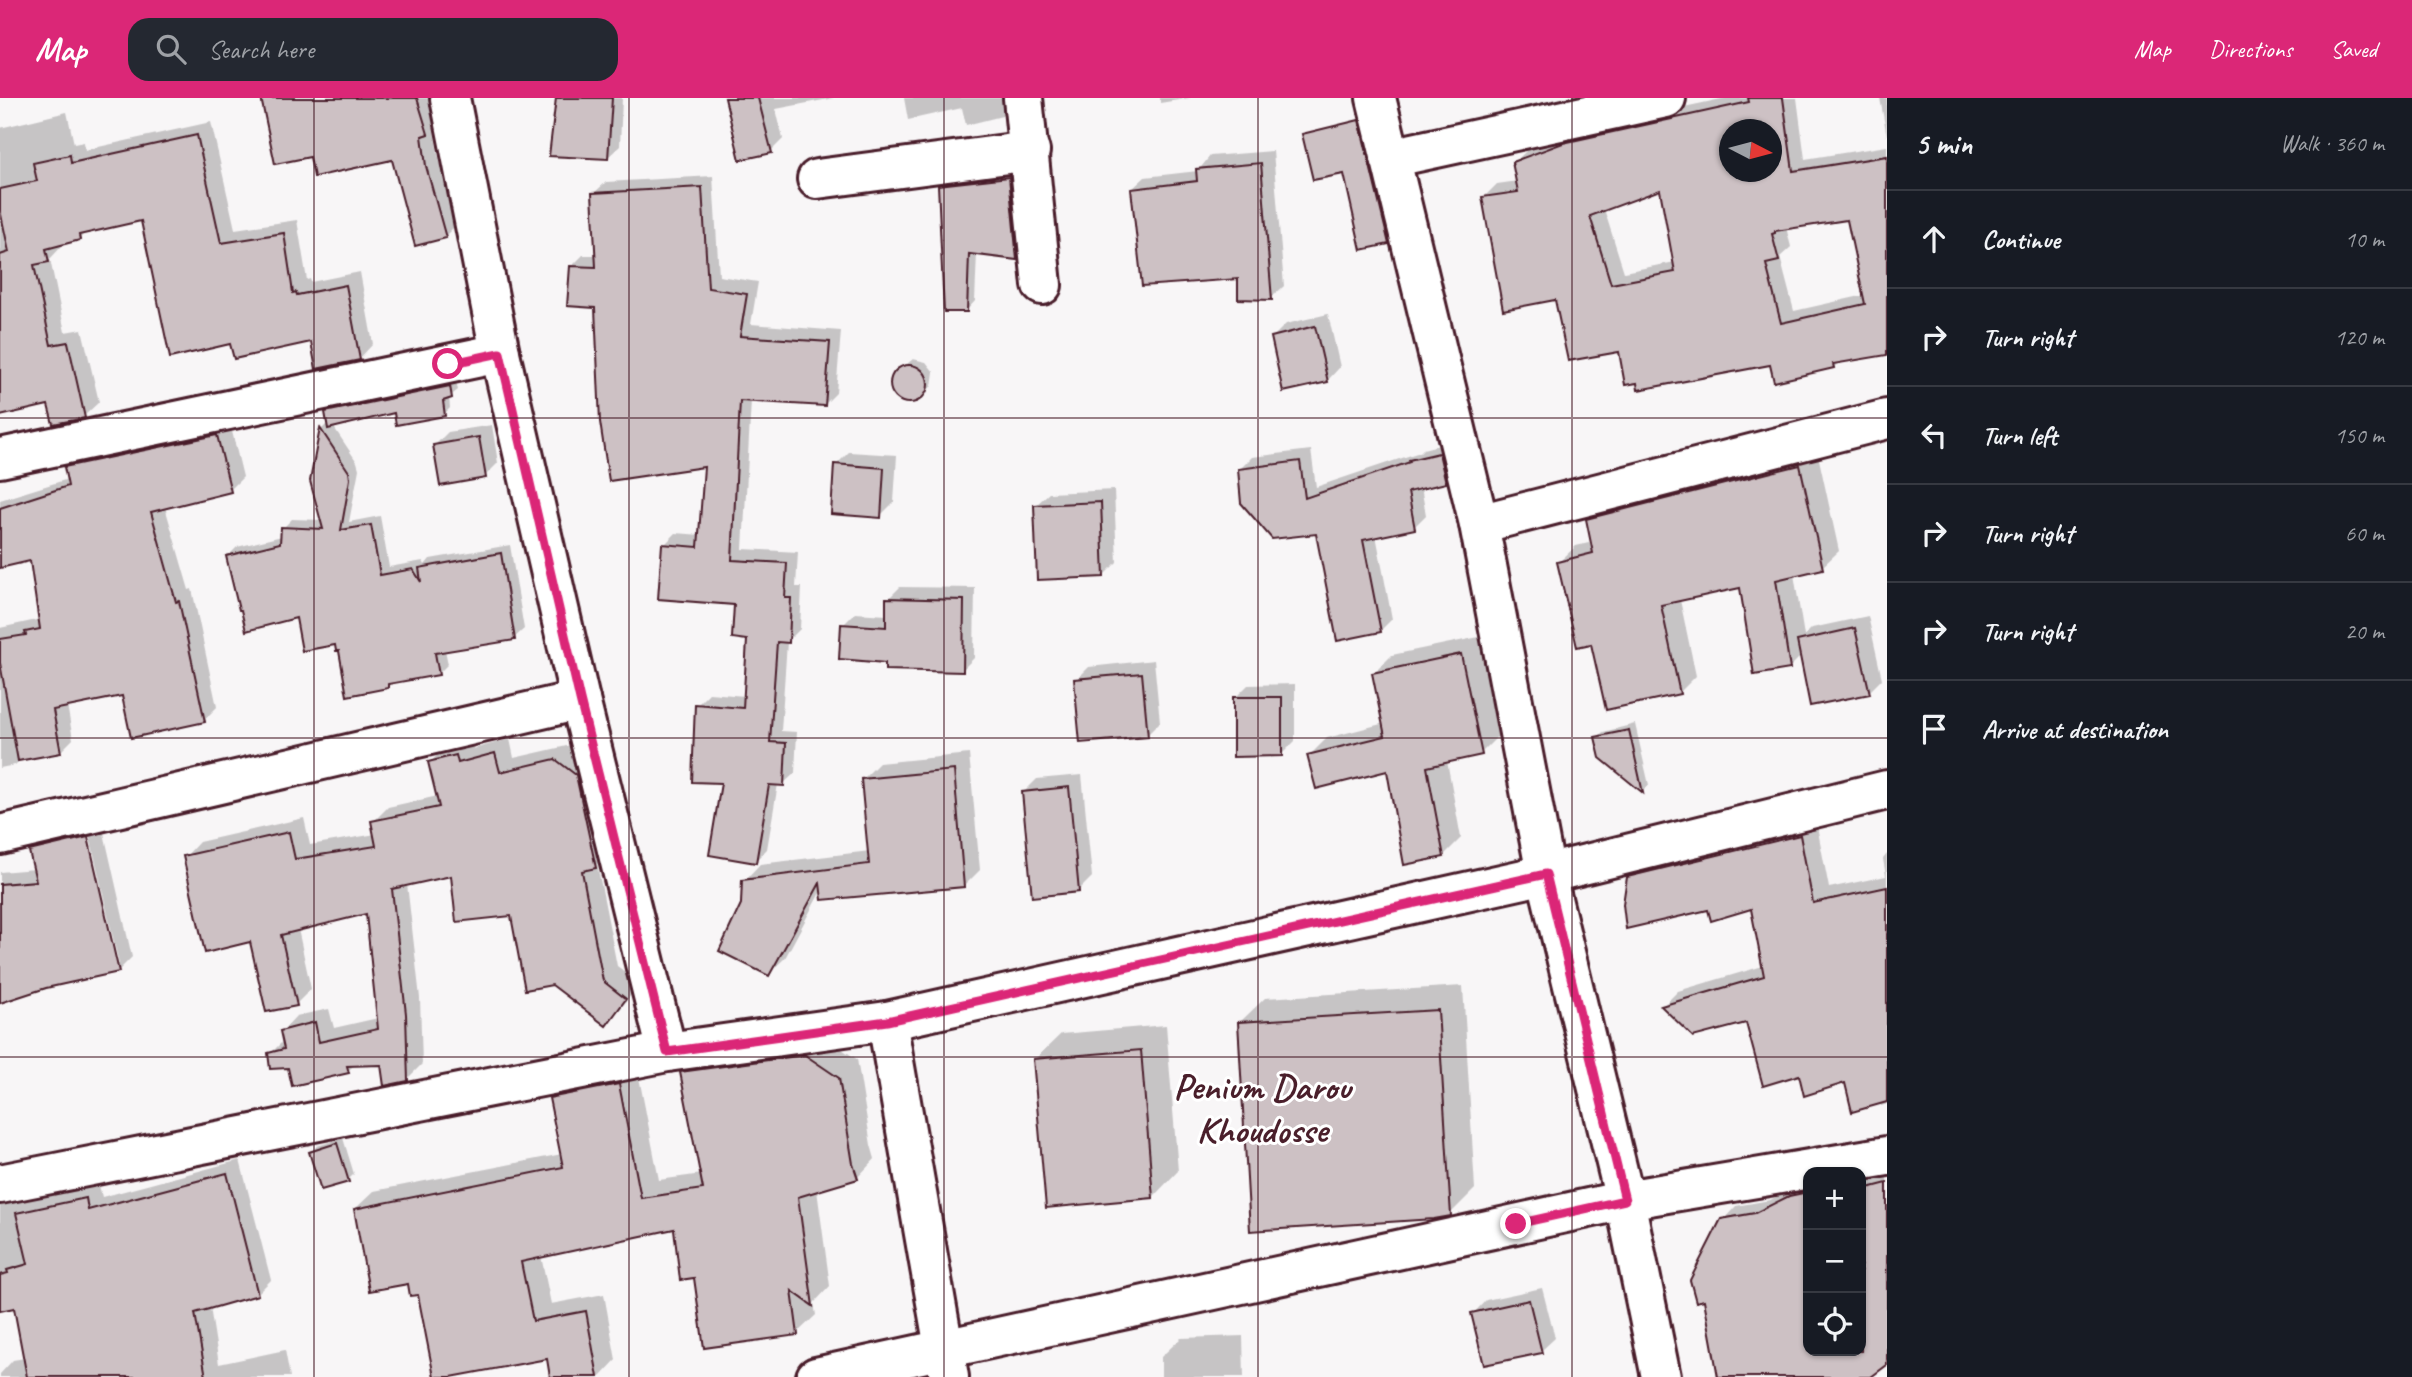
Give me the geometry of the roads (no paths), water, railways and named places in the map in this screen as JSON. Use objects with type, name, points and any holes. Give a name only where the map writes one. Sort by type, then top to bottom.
[{"type":"street","points":[[450,98],[500,353],[580,700],[667,1052]]},
{"type":"street","points":[[1023,98],[1042,285]]},
{"type":"street","points":[[1377,98],[1479,524],[1546,874],[1625,1200],[1661,1377]]},
{"type":"street","points":[[1390,158],[1666,98]]},
{"type":"street","points":[[817,179],[1030,151]]},
{"type":"street","points":[[0,458],[500,353]]},
{"type":"street","points":[[1479,524],[1887,419]]},
{"type":"street","points":[[0,835],[580,700]]},
{"type":"street","points":[[0,1184],[667,1052],[887,1021],[1546,874],[1887,790]]},
{"type":"street","points":[[887,1021],[946,1363]]},
{"type":"street","points":[[816,1377],[946,1363],[1625,1200],[1887,1156]]},
{"type":"district","name":"Penium Darou Khoudosse","points":[[1262,1108]]}]
